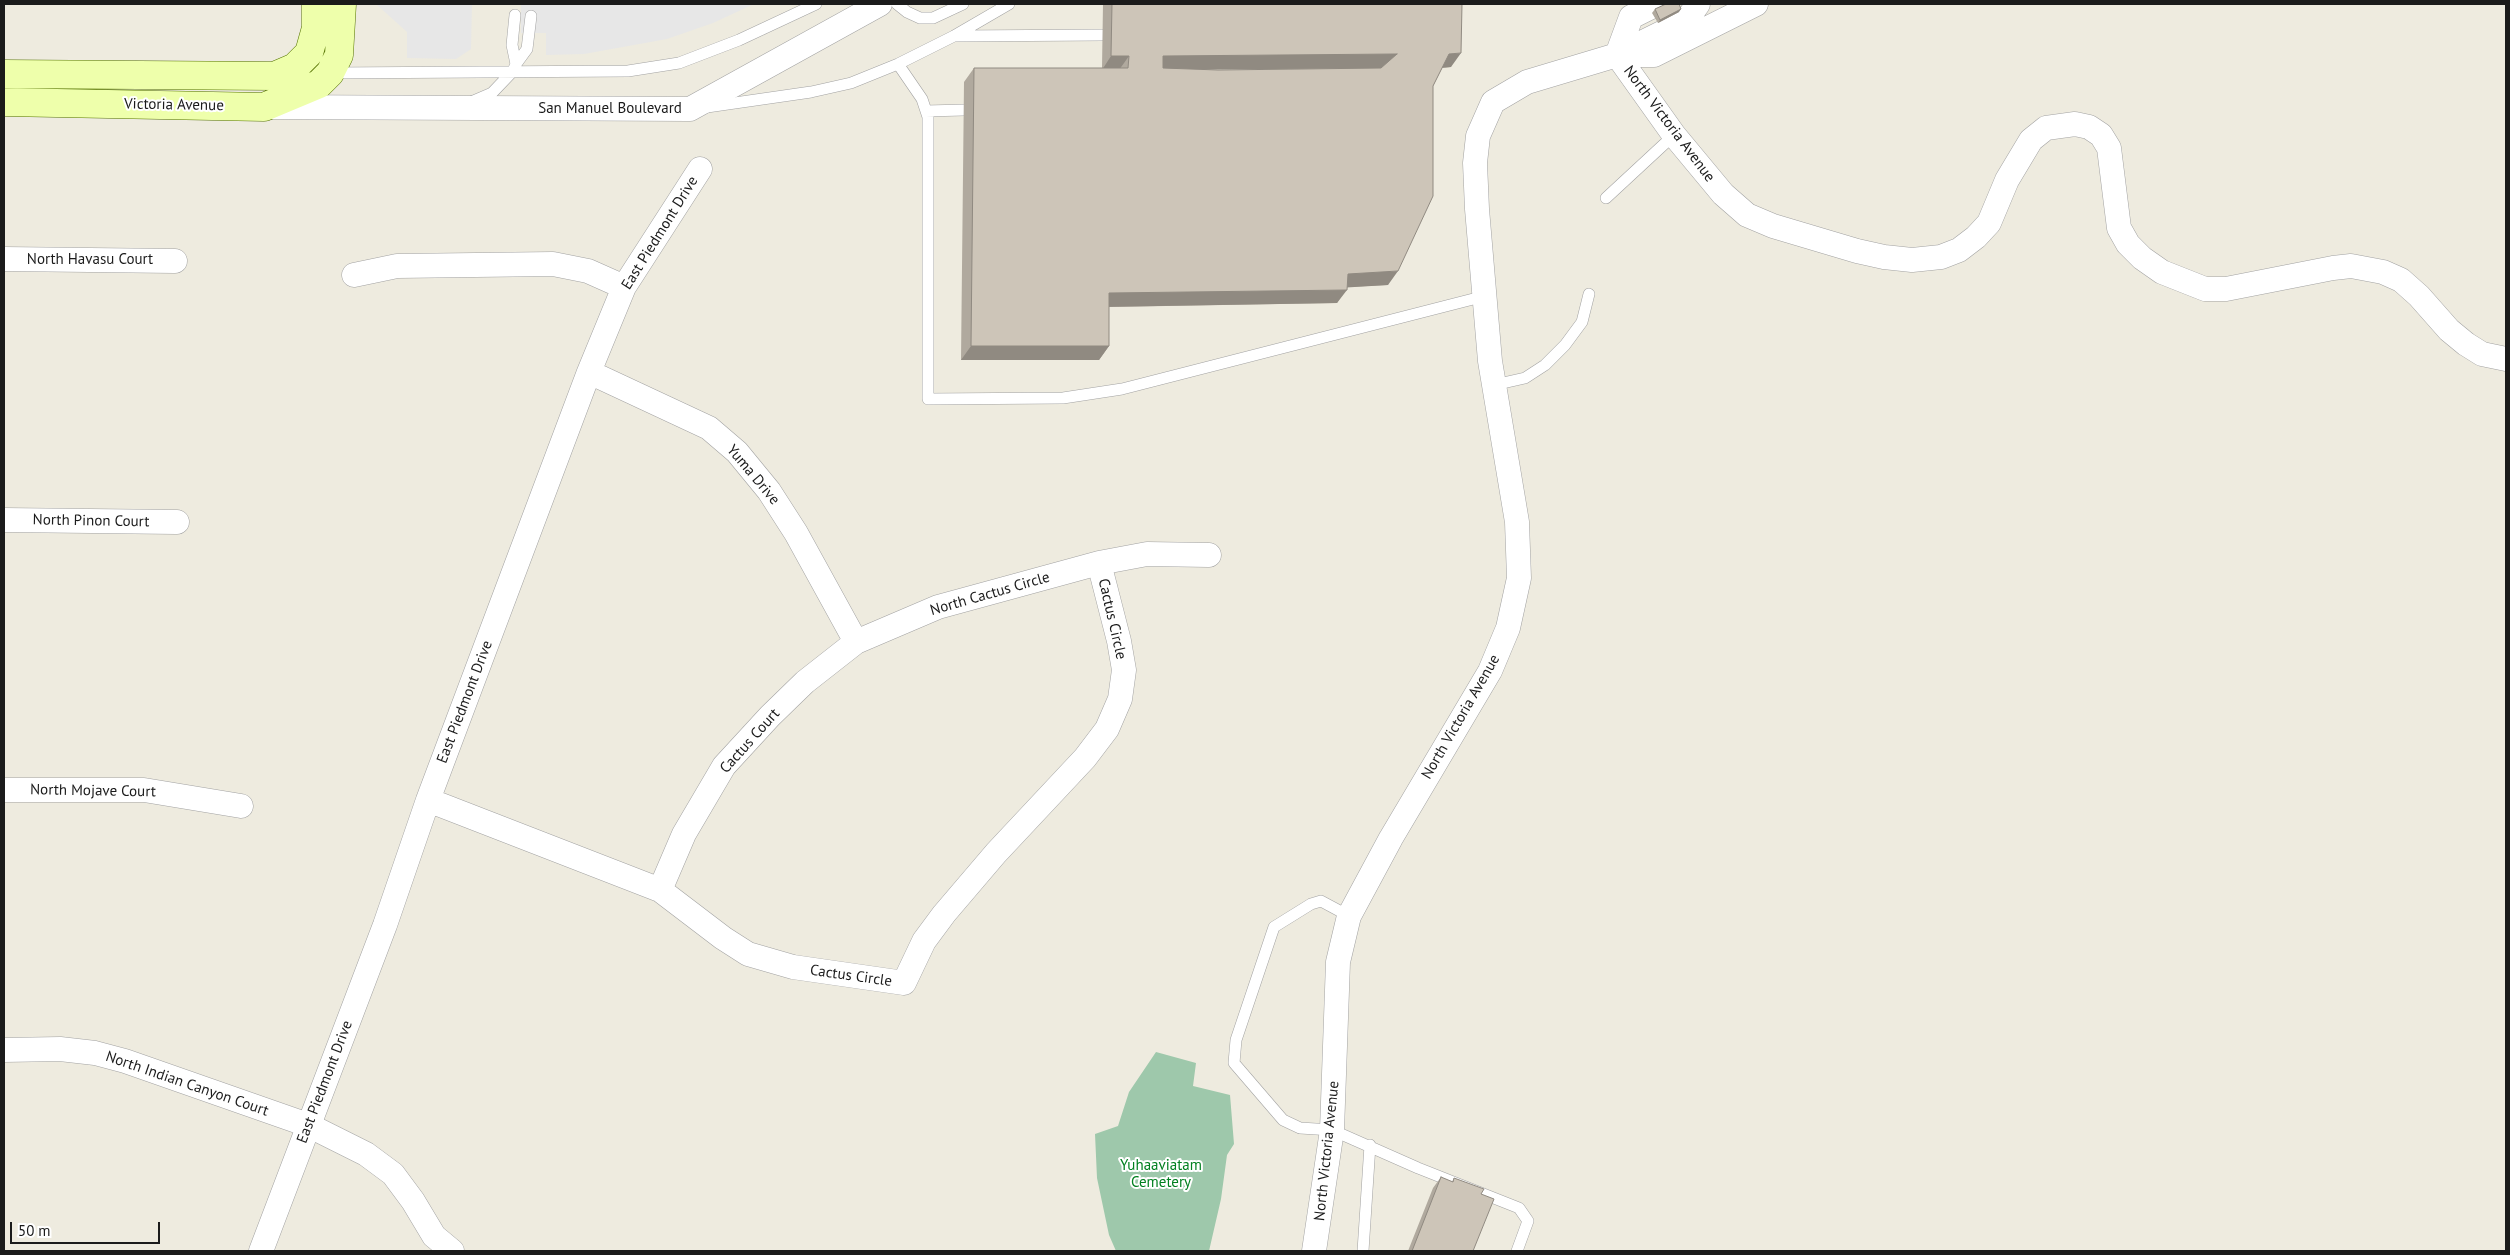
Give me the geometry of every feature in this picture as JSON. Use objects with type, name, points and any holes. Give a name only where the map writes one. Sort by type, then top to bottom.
[{"type":"main road","name":"Victoria Avenue","points":[[4,74],[274,76],[295,67],[309,53],[316,28],[316,4]]},
{"type":"main road","points":[[264,107],[319,84],[335,64],[342,4]]},
{"type":"main road","name":"Victoria Avenue","points":[[4,102],[264,107]]},
{"type":"street","points":[[1617,55],[1631,17],[1658,4]]},
{"type":"street","points":[[1617,55],[1686,21],[1698,4]]},
{"type":"street","points":[[1617,55],[1654,55],[1756,4]]},
{"type":"street","name":"San Manuel Boulevard","points":[[343,108],[690,109],[869,5]]},
{"type":"street","name":"North Victoria Avenue","points":[[1314,1251],[1332,1130],[1338,962],[1348,916],[1390,838],[1490,671],[1508,628],[1519,578],[1517,522],[1494,385],[1475,163],[1478,136],[1493,102],[1527,82],[1617,55],[1674,135],[1723,194],[1747,215],[1772,226],[1857,251],[1912,260],[1941,257],[1959,250],[1976,237],[1989,223],[2022,153],[2031,140],[2046,128],[2075,124],[2089,127],[2101,135],[2109,148],[2119,228],[2128,244],[2142,258],[2162,272],[2205,288],[2226,289],[2351,266],[2383,272],[2401,280],[2419,296],[2449,330],[2466,344],[2482,354],[2506,359]]},
{"type":"street","name":"Victoria Avenue","points":[[264,107],[343,108]]},
{"type":"street","name":"East Piedmont Drive","points":[[262,1251],[385,925],[428,800],[589,372],[624,287],[700,169]]},
{"type":"street","name":"North Havasu Court","points":[[4,259],[175,260]]},
{"type":"street","points":[[354,275],[397,266],[554,264],[588,271],[624,287]]},
{"type":"street","name":"Yuma Drive","points":[[589,372],[709,428],[737,452],[769,491],[796,533],[856,642]]},
{"type":"street","name":"North Pinon Court","points":[[4,520],[177,522]]},
{"type":"street","name":"North Cactus Circle","points":[[856,642],[938,607],[1099,563],[1147,554],[1209,555]]},
{"type":"street","name":"Cactus Circle","points":[[428,800],[660,890],[723,938],[748,954],[793,967],[904,983],[924,941],[944,914],[996,853],[1085,758],[1107,728],[1120,699],[1124,670],[1119,641],[1099,563]]},
{"type":"street","name":"Cactus Court","points":[[660,890],[684,834],[724,766],[770,716],[805,682],[856,642]]},
{"type":"street","name":"North Mojave Court","points":[[4,790],[144,790],[241,806]]},
{"type":"street","name":"North Indian Canyon Court","points":[[4,1050],[60,1050],[96,1053],[125,1061],[308,1125],[366,1154],[393,1174],[413,1201],[434,1236],[452,1251]]},
{"type":"lane","points":[[335,64],[628,71],[679,63],[739,40],[816,4]]},
{"type":"lane","points":[[897,4],[907,12],[920,18],[933,18],[963,4]]},
{"type":"lane","points":[[690,109],[811,92],[851,83],[898,64],[954,36],[1009,4]]},
{"type":"lane","points":[[515,15],[512,45],[515,68]]},
{"type":"lane","points":[[455,108],[492,93],[515,68],[528,49],[531,16]]},
{"type":"lane","points":[[954,36],[1102,35]]},
{"type":"lane","points":[[898,64],[922,99],[928,117],[928,399],[1063,398],[1104,392],[1485,296]]},
{"type":"lane","points":[[926,111],[964,110]]},
{"type":"lane","points":[[1606,198],[1674,135]]},
{"type":"lane","points":[[1494,385],[1525,378],[1545,365],[1565,345],[1582,322],[1589,294]]},
{"type":"lane","points":[[1348,916],[1321,901],[1310,904],[1274,927],[1236,1040],[1234,1063],[1283,1120],[1300,1128],[1332,1130],[1370,1145],[1418,1168],[1519,1208],[1528,1221],[1517,1251]]},
{"type":"lane","points":[[1363,1251],[1370,1145]]},
{"type":"green space","name":"Yuhaaviatam Cemetery","points":[[1156,1052],[1196,1063],[1193,1086],[1230,1095],[1234,1144],[1227,1155],[1221,1199],[1209,1251],[1116,1251],[1109,1235],[1097,1178],[1095,1134],[1118,1126],[1129,1092]]},
{"type":"shaded area","points":[[376,4],[472,4],[471,49],[456,59],[407,58],[407,32]]},
{"type":"shaded area","points":[[521,4],[754,4],[713,23],[667,39],[584,54],[546,55],[546,33],[521,33]]},
{"type":"building","points":[[1112,4],[1462,4],[1461,53],[1449,54],[1433,86],[1433,196],[1398,271],[1348,274],[1347,290],[1109,293],[1109,346],[971,346],[974,68],[1128,68],[1129,56],[1111,56]],"holes":[[[1397,54],[1381,68],[1218,70],[1163,68],[1163,56]]]},
{"type":"building","points":[[1666,4],[1679,4],[1681,9],[1660,20],[1655,9]]},
{"type":"building","points":[[1441,1177],[1453,1182],[1454,1178],[1484,1189],[1481,1194],[1494,1199],[1473,1251],[1412,1251]]}]
